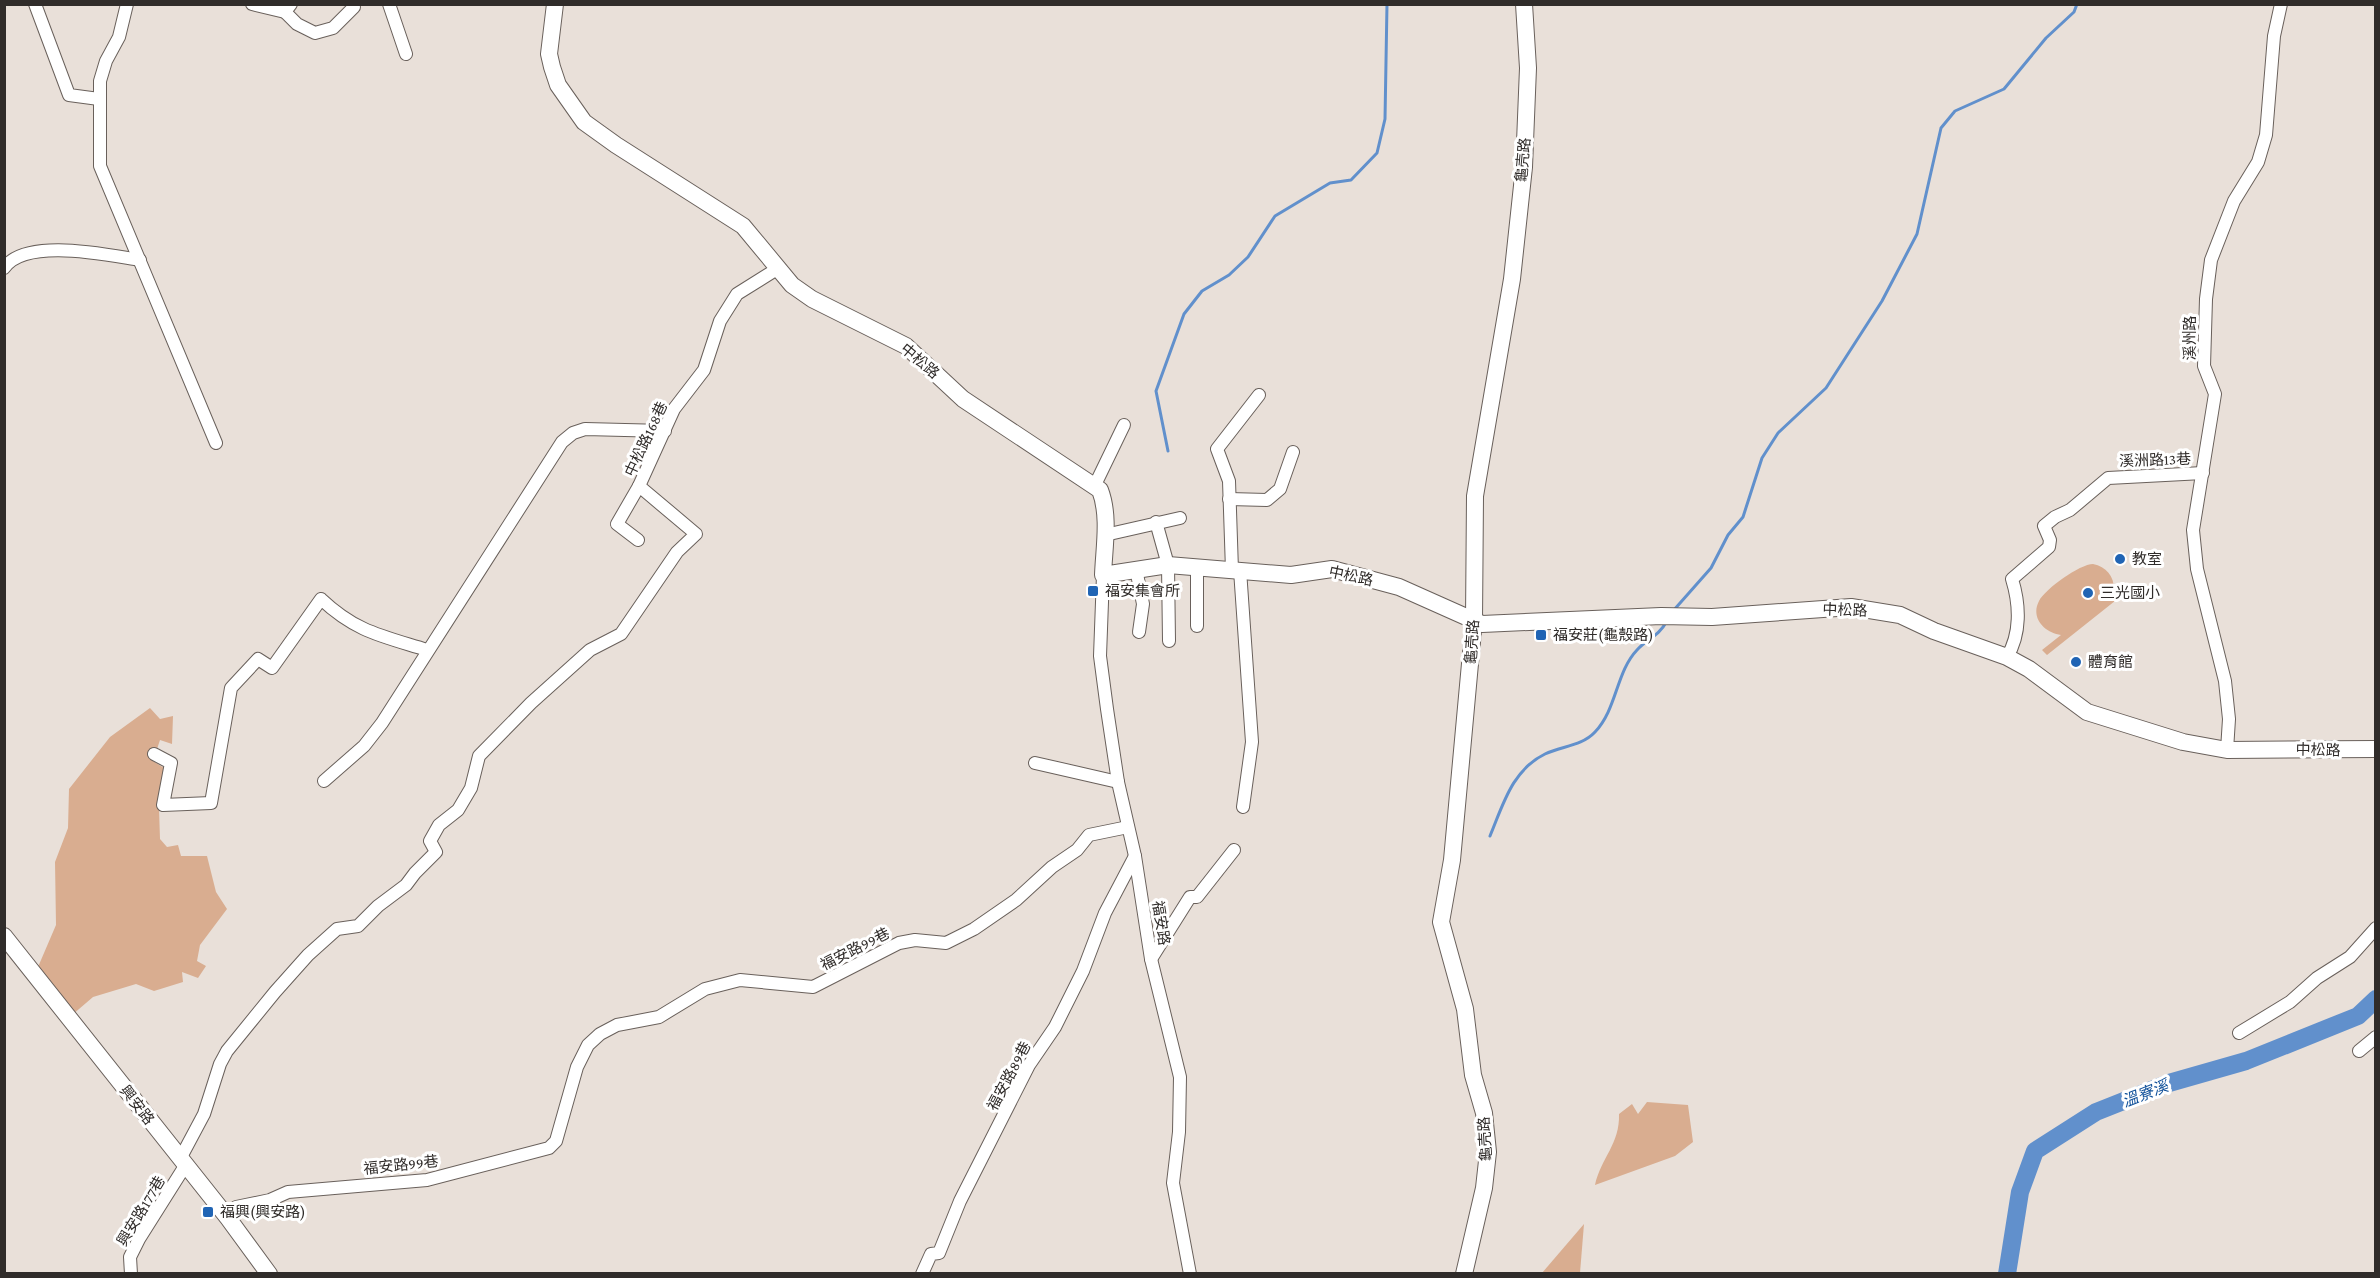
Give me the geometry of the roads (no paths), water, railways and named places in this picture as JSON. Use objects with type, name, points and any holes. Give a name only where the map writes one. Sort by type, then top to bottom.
[{"type":"street","points":[[35,4],[69,95],[99,99]]},
{"type":"street","points":[[127,4],[119,38],[106,61],[100,81],[100,166],[216,443]]},
{"type":"street","points":[[252,4],[288,8],[297,24],[315,33],[333,28],[354,7]]},
{"type":"street","points":[[389,4],[406,54]]},
{"type":"street","name":"中松路","points":[[555,4],[549,54],[552,67],[558,85],[584,122],[743,226],[792,285],[812,299],[906,346],[963,399],[1094,487]]},
{"type":"street","name":"龜壳路","points":[[1464,1274],[1484,1188],[1488,1152],[1484,1113],[1473,1075],[1465,1009],[1441,922],[1454,850],[1474,620],[1475,496],[1512,279],[1524,167],[1528,68],[1524,4]]},
{"type":"street","name":"溪州路","points":[[2227,750],[2229,719],[2225,681],[2197,569],[2193,530],[2215,394],[2204,366],[2204,332],[2211,260],[2234,201],[2258,162],[2266,135],[2274,36],[2281,4]]},
{"type":"street","points":[[4,268],[10,261],[54,248],[140,260]]},
{"type":"street","name":"中松路168巷","points":[[677,552],[696,534],[639,486],[674,409],[704,370],[720,321],[737,294],[777,269]]},
{"type":"street","points":[[1243,807],[1252,741],[1229,481],[1217,449],[1259,395]]},
{"type":"street","points":[[1103,574],[1104,499],[1100,490],[1094,487],[1124,425]]},
{"type":"street","points":[[324,781],[364,746],[562,442],[573,433],[585,429],[665,431]]},
{"type":"street","points":[[1229,499],[1267,500],[1280,489],[1293,452]]},
{"type":"street","name":"溪洲路13巷","points":[[2007,657],[2013,648],[2019,616],[2012,579],[2049,547],[2050,540],[2044,526],[2055,517],[2070,510],[2108,478],[2203,473]]},
{"type":"street","points":[[638,540],[618,524],[639,486]]},
{"type":"street","points":[[1105,535],[1180,518]]},
{"type":"street","points":[[1156,522],[1168,565],[1168,641]]},
{"type":"street","name":"興安路177巷","points":[[131,1274],[130,1257],[183,1163],[224,1058],[275,992],[308,955],[337,929],[358,926],[378,906],[406,885],[414,873],[435,852],[430,841],[439,825],[458,810],[471,788],[479,756],[531,703],[591,650],[621,634],[677,552]]},
{"type":"street","name":"中松路","points":[[1103,574],[1168,565],[1291,575],[1332,569],[1399,587],[1482,624],[1668,616],[1712,617],[1851,607],[1900,615],[1934,631],[2007,657],[2029,669],[2087,712],[2173,740],[2227,750],[2376,749]]},
{"type":"street","points":[[1136,569],[1143,604],[1139,632]]},
{"type":"street","points":[[1197,569],[1197,626]]},
{"type":"street","name":"福安路","points":[[1103,574],[1100,656],[1118,782],[1135,856],[1151,959],[1180,1077],[1179,1132],[1173,1183],[1190,1274]]},
{"type":"street","points":[[154,754],[171,763],[163,805],[211,803],[231,688],[258,659],[272,668],[321,599],[343,620],[364,630],[427,650]]},
{"type":"street","points":[[1035,763],[1118,782]]},
{"type":"street","name":"福安路99巷","points":[[228,1218],[236,1207],[270,1200],[288,1192],[427,1180],[549,1148],[556,1141],[577,1067],[588,1044],[600,1034],[617,1025],[659,1017],[705,989],[740,980],[813,987],[899,943],[915,940],[946,943],[974,929],[1016,900],[1052,867],[1077,850],[1089,835],[1128,827]]},
{"type":"street","points":[[1151,959],[1190,897],[1197,897],[1234,850]]},
{"type":"street","name":"福安路89巷","points":[[922,1274],[931,1254],[939,1252],[960,1201],[1029,1065],[1055,1027],[1083,971],[1105,913],[1135,856]]},
{"type":"street","points":[[2238,1033],[2290,1002],[2318,978],[2350,957],[2376,928]]},
{"type":"street","name":"興安路","points":[[4,936],[228,1218],[269,1274]]},
{"type":"street","points":[[2359,1051],[2376,1037]]},
{"type":"waterway","points":[[1168,451],[1156,391],[1184,314],[1202,291],[1229,275],[1248,257],[1275,216],[1330,183],[1351,180],[1377,153],[1385,119],[1387,4]]},
{"type":"waterway","points":[[1673,611],[1711,568],[1728,535],[1743,517],[1762,458],[1778,433],[1826,388],[1882,301],[1917,234],[1941,128],[1955,111],[2004,89],[2046,38],[2074,12],[2077,4]]},
{"type":"waterway","points":[[1490,836],[1510,789],[1524,769],[1545,754],[1578,743],[1595,732],[1608,713],[1630,659],[1641,646],[1660,631],[1667,621]]},
{"type":"waterway","name":"溫寮溪","points":[[2007,1274],[2020,1192],[2035,1151],[2096,1112],[2169,1083],[2246,1061],[2358,1016],[2376,999]]},
{"type":"place","name":"教室","points":[[2120,559]]},
{"type":"place","name":"福安集會所","points":[[1093,591]]},
{"type":"place","name":"三光國小","points":[[2088,593]]},
{"type":"place","name":"福安莊(龜殼路)","points":[[1541,635]]},
{"type":"place","name":"體育館","points":[[2076,662]]},
{"type":"place","name":"福興(興安路)","points":[[208,1212]]}]
